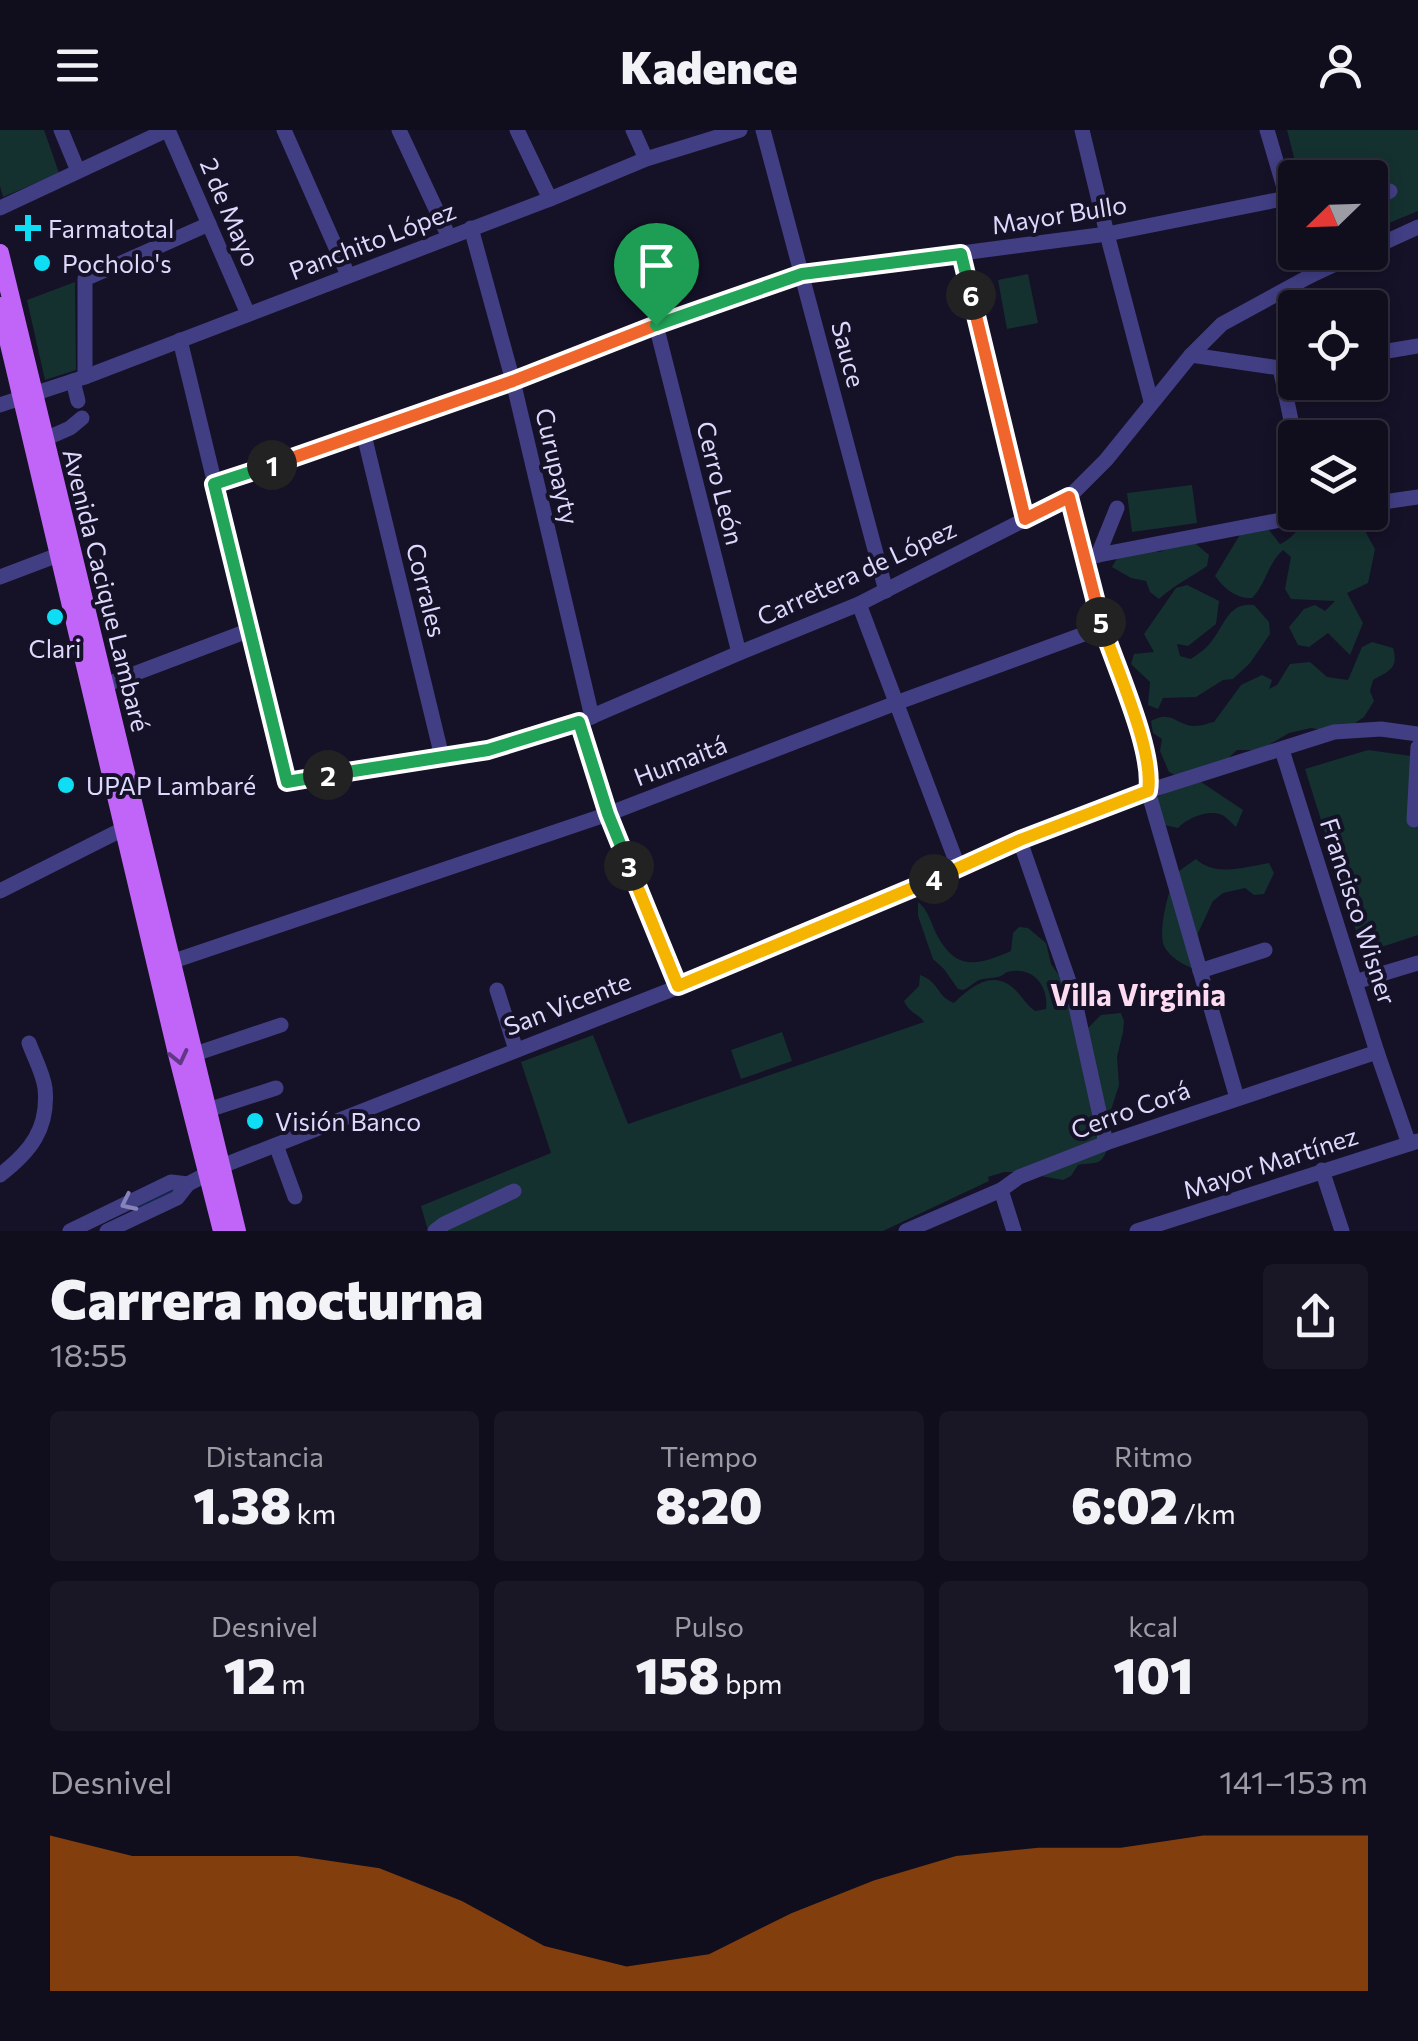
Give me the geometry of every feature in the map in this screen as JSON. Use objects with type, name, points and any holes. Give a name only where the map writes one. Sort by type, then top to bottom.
[{"type":"main road","name":"Avenida Cacique Lambaré","points":[[0,253],[28,396],[65,552],[215,1169],[237,1231]]},
{"type":"main road","name":"Avenida Cacique Lambaré","points":[[0,306],[45,438],[65,552]]},
{"type":"main road","name":"Avenida Cacique Lambaré","points":[[98,688],[125,828],[195,1054],[208,1110],[222,1231]]},
{"type":"street","points":[[61,130],[78,171]]},
{"type":"street","points":[[0,208],[168,130]]},
{"type":"street","name":"2 de Mayo","points":[[168,130],[248,314]]},
{"type":"street","points":[[284,130],[348,275]]},
{"type":"street","points":[[400,130],[449,237]]},
{"type":"street","points":[[517,130],[550,199]]},
{"type":"street","points":[[633,130],[646,159]]},
{"type":"street","name":"Panchito López","points":[[0,405],[79,379],[646,159],[740,130]]},
{"type":"street","name":"Sauce","points":[[764,130],[886,591]]},
{"type":"street","points":[[1082,130],[1152,401]]},
{"type":"street","points":[[1267,130],[1278,160]]},
{"type":"street","name":"Mayor Bullo","points":[[214,484],[364,435],[802,274],[1107,234],[1278,194]]},
{"type":"street","points":[[45,438],[70,428],[80,410],[85,279],[209,224]]},
{"type":"street","points":[[1388,240],[1418,226]]},
{"type":"street","name":"Curupayty","points":[[471,228],[513,381],[608,814],[678,986]]},
{"type":"street","points":[[961,254],[1025,519]]},
{"type":"street","points":[[1308,270],[1310,276]]},
{"type":"street","name":"Carretera de López","points":[[250,630],[287,782],[488,750],[585,720],[859,604],[1069,497],[1106,460],[1190,355],[1222,324],[1323,270]]},
{"type":"street","name":"Cerro León","points":[[656,325],[739,653]]},
{"type":"street","points":[[98,688],[250,630],[180,340]]},
{"type":"street","points":[[1388,351],[1418,346]]},
{"type":"street","points":[[1190,355],[1278,366]]},
{"type":"street","name":"Corrales","points":[[364,435],[442,757]]},
{"type":"street","points":[[1069,497],[1091,557],[1103,628],[1150,772],[1148,791],[1237,1098]]},
{"type":"street","points":[[1388,501],[1418,497]]},
{"type":"street","points":[[1091,557],[1117,508]]},
{"type":"street","points":[[1091,557],[1278,521]]},
{"type":"street","points":[[0,577],[65,552]]},
{"type":"street","points":[[859,604],[959,869]]},
{"type":"street","name":"Humaitá","points":[[165,964],[608,814],[1103,628]]},
{"type":"street","name":"San Vicente","points":[[107,1231],[177,1198],[188,1184],[215,1169],[678,986],[1020,840],[1148,791],[1334,732],[1381,729],[1418,734]]},
{"type":"street","points":[[1414,820],[1418,747]]},
{"type":"street","name":"Francisco Wisner","points":[[1282,750],[1378,1052],[1414,1142]]},
{"type":"street","points":[[0,891],[125,828]]},
{"type":"street","points":[[1020,840],[1073,993],[1106,1143]]},
{"type":"street","points":[[1200,971],[1264,950]]},
{"type":"street","points":[[1355,982],[1418,963]]},
{"type":"street","points":[[497,990],[516,1050]]},
{"type":"street","points":[[195,1054],[281,1025]]},
{"type":"street","points":[[0,1175],[30,1148],[44,1113],[45,1086],[29,1043]]},
{"type":"street","name":"Cerro Corá","points":[[906,1231],[1000,1190],[1019,1177],[1106,1143],[1378,1052]]},
{"type":"street","points":[[208,1110],[276,1088]]},
{"type":"street","name":"Mayor Martínez","points":[[1137,1231],[1174,1226],[1322,1170],[1414,1142]]},
{"type":"street","points":[[276,1145],[295,1197]]},
{"type":"street","points":[[1322,1170],[1342,1231]]},
{"type":"street","name":"San Vicente","points":[[70,1231],[171,1182],[188,1184]]},
{"type":"street","points":[[1000,1190],[1014,1231]]},
{"type":"street","points":[[435,1231],[514,1191]]},
{"type":"green space","points":[[0,130],[44,130],[59,173],[3,197]]},
{"type":"green space","points":[[1287,130],[1418,130],[1418,211],[1388,224],[1388,160],[1295,160]]},
{"type":"green space","points":[[1028,274],[1038,323],[1007,329],[998,280]]},
{"type":"green space","points":[[75,282],[76,370],[45,380],[27,300]]},
{"type":"green space","points":[[1192,485],[1197,523],[1132,532],[1127,493]]},
{"type":"green space","points":[[1266,526],[1280,544],[1298,530],[1364,530],[1375,549],[1368,583],[1347,593],[1363,623],[1350,655],[1328,633],[1309,647],[1298,645],[1289,627],[1304,609],[1315,605],[1325,611],[1335,601],[1291,599],[1285,589],[1291,557],[1283,550],[1252,598],[1231,592],[1215,576],[1244,528]]},
{"type":"green space","points":[[1190,539],[1209,555],[1207,566],[1159,599],[1150,592],[1146,581],[1112,567],[1118,557],[1137,548],[1160,552]]},
{"type":"green space","points":[[1187,585],[1219,601],[1216,624],[1188,646],[1177,644],[1180,656],[1191,659],[1202,651],[1228,616],[1245,605],[1254,605],[1269,622],[1270,634],[1233,679],[1223,680],[1196,697],[1163,698],[1158,709],[1148,705],[1150,682],[1131,664],[1134,654],[1154,652],[1144,634],[1176,588]]},
{"type":"green space","points":[[1372,642],[1393,648],[1394,665],[1373,680],[1370,691],[1374,701],[1364,717],[1345,730],[1311,728],[1289,733],[1260,750],[1237,750],[1222,764],[1179,777],[1169,772],[1160,751],[1162,739],[1153,733],[1151,721],[1170,717],[1195,726],[1214,722],[1241,685],[1262,675],[1272,680],[1269,689],[1277,685],[1290,664],[1310,662],[1327,677],[1348,680],[1362,647]]},
{"type":"green space","points":[[1368,750],[1418,757],[1418,935],[1363,953],[1305,769]]},
{"type":"green space","points":[[1201,782],[1243,810],[1236,827],[1216,813],[1193,818],[1178,828],[1159,824],[1155,798]]},
{"type":"green space","points":[[1196,859],[1221,869],[1269,863],[1274,873],[1264,894],[1254,895],[1245,888],[1223,893],[1213,901],[1198,933],[1202,959],[1197,970],[1170,954],[1162,939],[1174,881]]},
{"type":"green space","points":[[918,902],[949,952],[966,962],[1011,951],[1013,933],[1019,927],[1028,928],[1046,943],[1051,964],[1085,1031],[1101,1015],[1121,1013],[1124,1021],[1117,1057],[1119,1085],[1105,1129],[1109,1144],[1101,1160],[1078,1165],[1063,1180],[1018,1172],[988,1177],[989,1181],[883,1231],[428,1231],[421,1206],[551,1153],[521,1062],[593,1035],[628,1124],[924,1022],[904,1001],[919,986],[920,975],[954,1003],[974,987],[996,980],[1012,987],[1035,1011],[1046,1009],[1042,985],[1024,972],[1007,972],[958,989],[933,959],[918,916]]},
{"type":"green space","points":[[782,1032],[792,1061],[741,1079],[731,1050]]},
{"type":"waterway","points":[[137,1207],[174,1191]]},
{"type":"place","name":"Farmatotal","points":[[28,228]]},
{"type":"place","name":"Pocholo's","points":[[42,263]]},
{"type":"place","name":"Clari","points":[[55,617]]},
{"type":"place","name":"UPAP Lambaré","points":[[66,785]]},
{"type":"place","name":"Visión Banco","points":[[255,1121]]},
{"type":"district","name":"Villa Virginia","points":[[1138,993]]},
{"type":"route","points":[[961,254],[1025,519],[1069,497],[1103,628],[1150,772],[1148,791],[1020,840],[678,986],[608,814],[579,722],[488,750],[287,782],[214,484],[364,435],[656,325],[802,274],[961,254]]}]
